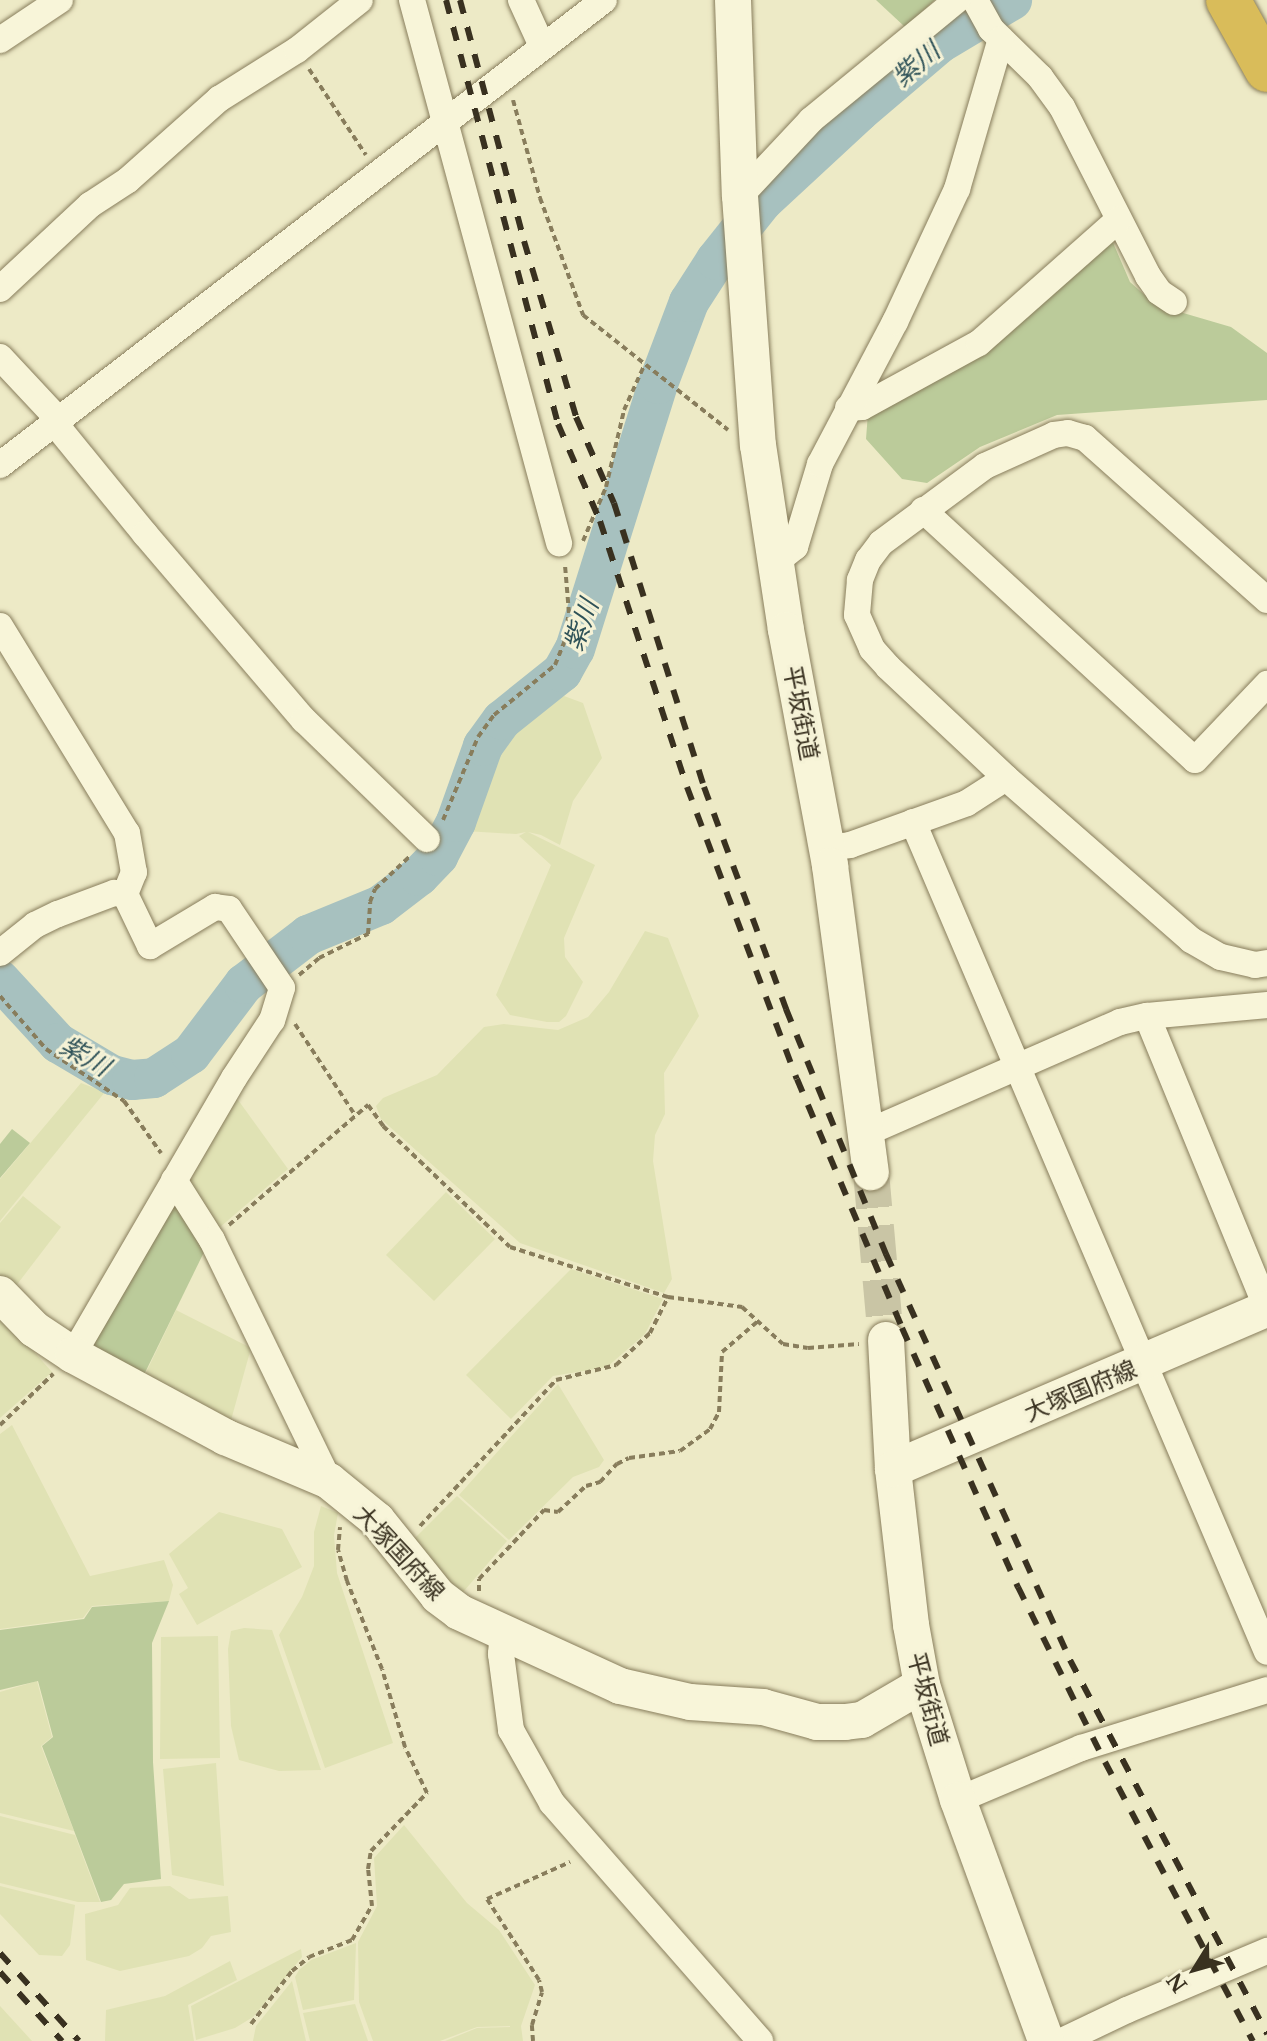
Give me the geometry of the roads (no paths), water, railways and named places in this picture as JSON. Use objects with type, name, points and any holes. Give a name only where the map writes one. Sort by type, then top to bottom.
[{"type":"highway","points":[[1228,0],[1267,70]]},
{"type":"highway","points":[[1256,0],[1267,19]]},
{"type":"street","points":[[0,40],[60,0]]},
{"type":"street","points":[[0,289],[90,205],[128,180],[219,99],[297,50],[360,0]]},
{"type":"street","points":[[412,0],[570,552]]},
{"type":"street","points":[[521,0],[542,46]]},
{"type":"street","points":[[0,465],[604,0]]},
{"type":"street","points":[[733,0],[741,202]]},
{"type":"street","points":[[741,202],[811,120],[970,2],[996,34],[1040,77],[1062,107],[1118,220],[1159,292],[1174,302]]},
{"type":"street","points":[[775,563],[795,547],[820,464],[895,322],[957,189],[996,34]]},
{"type":"street","name":"平坂街道","points":[[741,202],[758,445],[775,563],[827,848],[871,1172]]},
{"type":"street","points":[[848,408],[862,407],[979,343],[1118,220]]},
{"type":"street","points":[[0,357],[59,420],[61,431],[136,523],[304,720],[427,839]]},
{"type":"street","points":[[1267,600],[1085,438],[1075,433],[1054,435],[1005,455],[923,510],[881,543],[868,560],[857,599],[862,632],[888,667],[1006,778],[1191,940],[1221,957],[1255,965],[1267,963]]},
{"type":"street","points":[[923,510],[1195,760],[1267,684]]},
{"type":"street","points":[[0,626],[127,833],[134,872],[125,894],[150,946],[215,907],[229,909],[274,980],[272,1020],[175,1178],[73,1355]]},
{"type":"street","points":[[827,848],[850,845],[967,803],[1006,778]]},
{"type":"street","points":[[913,822],[1267,1652]]},
{"type":"street","points":[[0,953],[35,925],[58,914],[114,893],[125,894]]},
{"type":"street","points":[[866,1133],[1120,1022],[1147,1016],[1267,1005]]},
{"type":"street","points":[[1147,1016],[1267,1309]]},
{"type":"street","points":[[175,1178],[212,1240],[340,1490]]},
{"type":"street","name":"大塚国府線","points":[[0,1294],[34,1329],[73,1355],[225,1437],[340,1490],[398,1544],[438,1596],[459,1612],[620,1686],[655,1696],[763,1707],[817,1722],[862,1720],[922,1685]]},
{"type":"street","name":"大塚国府線","points":[[893,1469],[1267,1309]]},
{"type":"street","name":"平坂街道","points":[[886,1340],[893,1469],[922,1685],[958,1800],[1046,2041]]},
{"type":"street","points":[[491,1627],[501,1654],[511,1730],[552,1803],[589,1850],[760,2041]]},
{"type":"street","points":[[958,1800],[1081,1748],[1267,1690]]},
{"type":"street","points":[[1062,2041],[1267,1951]]},
{"type":"waterway","name":"紫川","points":[[0,980],[58,1043],[112,1075],[132,1080],[154,1078],[191,1054],[244,984],[308,935],[381,905],[419,876],[438,856],[456,822],[483,746],[502,720],[562,672],[575,649],[658,384],[689,302],[716,260],[763,201],[859,112],[940,43],[1012,0]]},
{"type":"tunnel","points":[[871,1172],[886,1340]]},
{"type":"railway","points":[[446,0],[558,424],[600,521],[687,787],[797,1079],[902,1328],[1018,1587],[1105,1762],[1253,2041]]},
{"type":"railway","points":[[460,0],[524,241],[576,417],[614,503],[704,787],[786,1009],[886,1254],[1070,1660],[1267,2034]]},
{"type":"railway","points":[[0,1953],[79,2041]]},
{"type":"railway","points":[[0,1972],[62,2041]]}]
